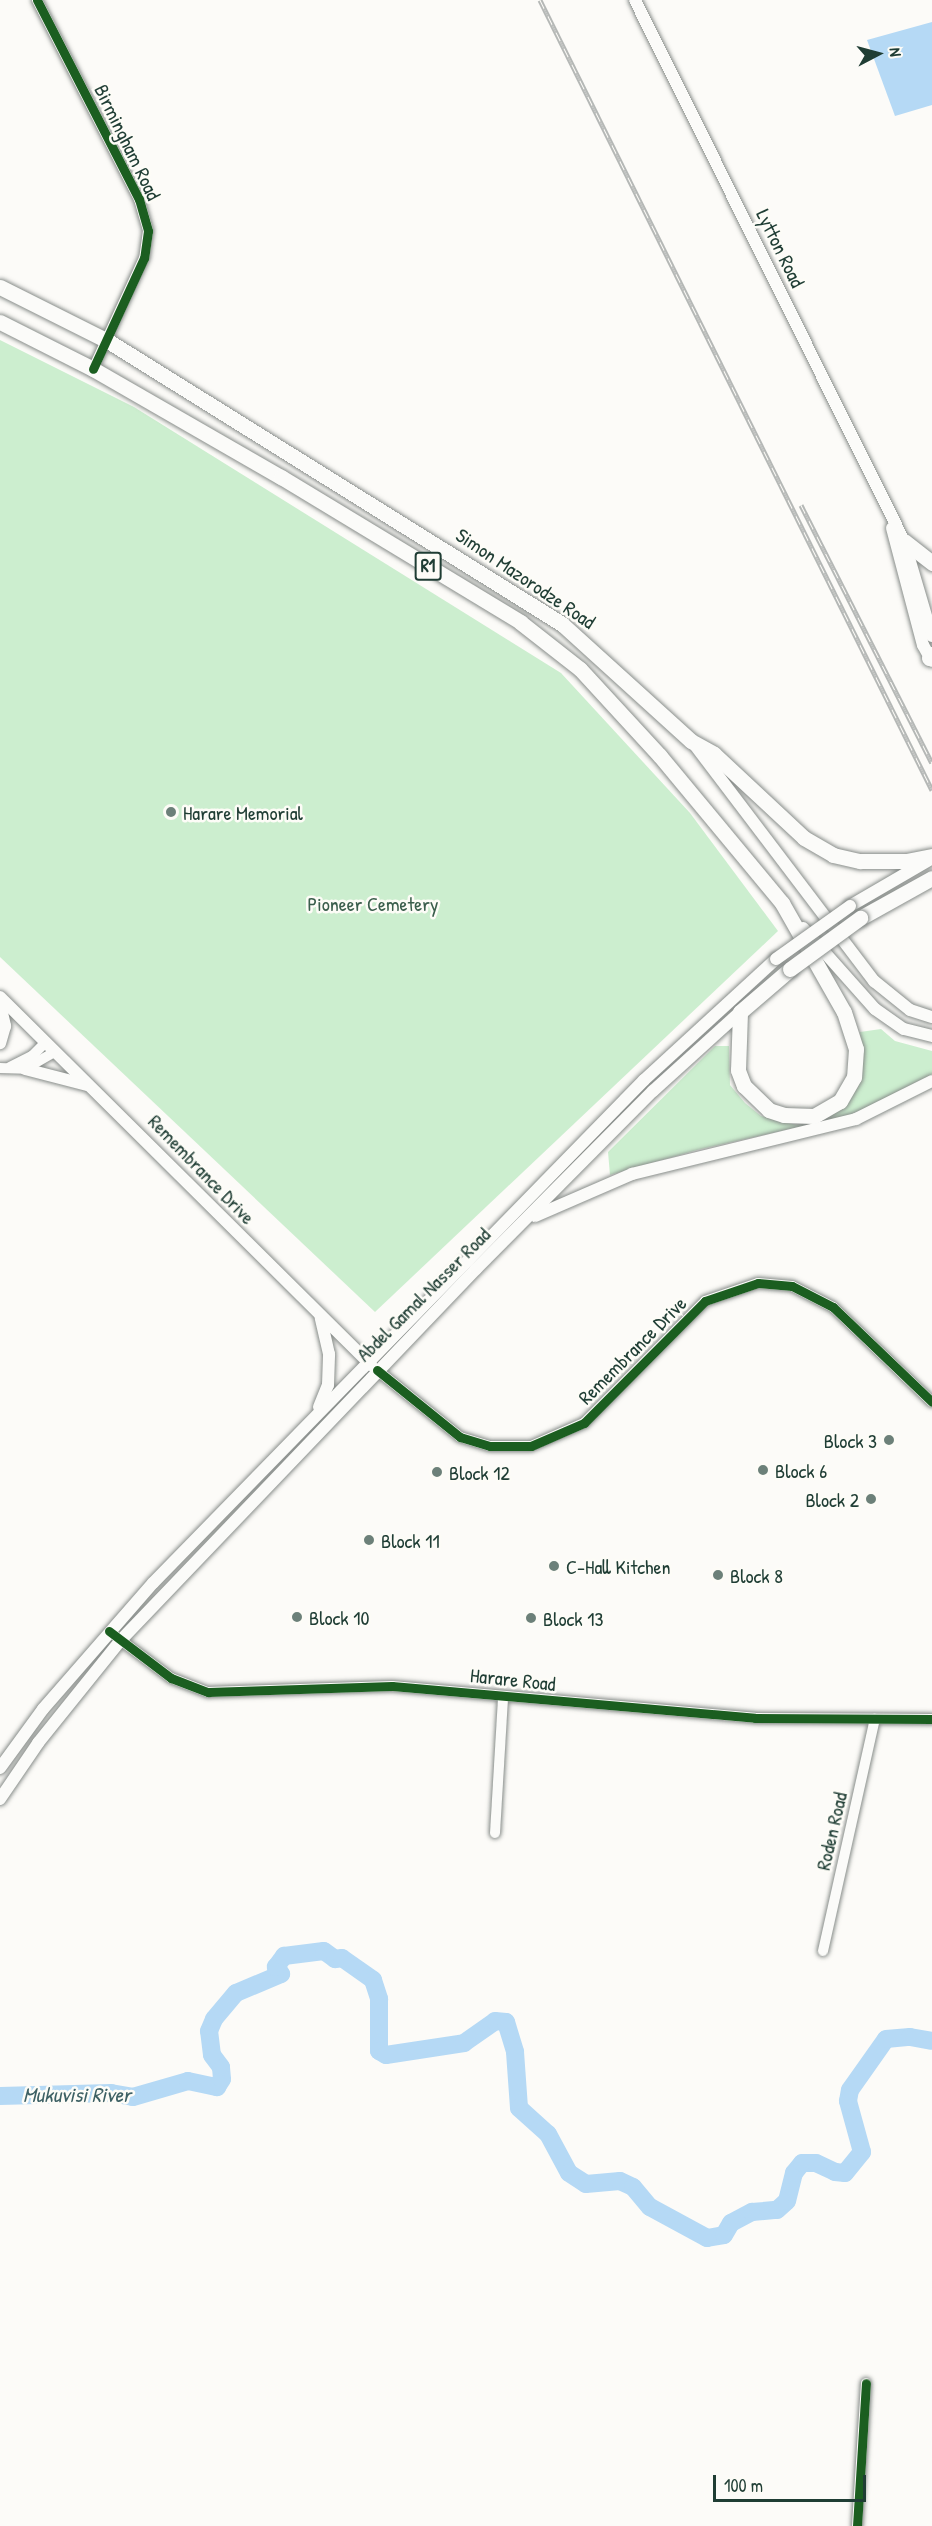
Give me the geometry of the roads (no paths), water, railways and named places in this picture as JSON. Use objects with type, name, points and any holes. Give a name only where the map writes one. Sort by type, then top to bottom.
[{"type":"highway","name":"Simon Mazorodze Road","points":[[0,287],[108,341],[562,624],[691,741]]},
{"type":"highway","name":"Simon Mazorodze Road","points":[[0,322],[93,369],[281,477],[491,604],[551,646],[614,705],[782,903]]},
{"type":"highway","points":[[904,541],[932,563]]},
{"type":"highway","points":[[691,741],[714,754],[804,838],[832,855],[884,862],[932,857]]},
{"type":"highway","name":"Abdel Gamal Nasser Road","points":[[740,1012],[790,969],[860,918],[932,878]]},
{"type":"highway","points":[[740,1012],[736,1055],[744,1086],[754,1098],[769,1110],[803,1117],[829,1109],[840,1101],[857,1068],[853,1033],[782,903]]},
{"type":"main road","name":"Lytton Road","points":[[635,0],[860,447],[904,541],[932,636]]},
{"type":"main road","name":"Lytton Road","points":[[890,515],[931,658]]},
{"type":"main road","name":"Simon Mazorodze Road","points":[[691,741],[874,981],[910,1010],[932,1017]]},
{"type":"main road","name":"Abdel Gamal Nasser Road","points":[[0,1768],[109,1631],[367,1361],[644,1080],[776,959],[849,906],[932,857]]},
{"type":"main road","name":"Simon Mazorodze Road","points":[[782,903],[875,1009],[904,1029],[932,1036]]},
{"type":"main road","name":"Remembrance Drive","points":[[0,997],[321,1318],[377,1370]]},
{"type":"main road","points":[[0,1004],[5,1026],[0,1043]]},
{"type":"main road","name":"Abdel Gamal Nasser Road","points":[[0,1800],[38,1743],[120,1641],[302,1453],[377,1370],[653,1091],[740,1012]]},
{"type":"main road","points":[[25,1070],[88,1086]]},
{"type":"main road","points":[[528,1219],[632,1174],[856,1119],[932,1081]]},
{"type":"main road","points":[[317,1414],[328,1385],[328,1354],[321,1318]]},
{"type":"street","name":"Birmingham Road","points":[[37,0],[146,218],[144,258],[108,341],[93,369]]},
{"type":"street","points":[[3,1068],[25,1060],[45,1043]]},
{"type":"street","points":[[3,1068],[25,1070],[54,1052]]},
{"type":"street","name":"Remembrance Drive","points":[[377,1370],[460,1437],[490,1446],[531,1446],[584,1423],[705,1301],[758,1283],[792,1286],[834,1307],[932,1402]]},
{"type":"street","name":"Harare Road","points":[[109,1631],[171,1678],[208,1692],[392,1686],[755,1718],[932,1719]]},
{"type":"street","points":[[495,1833],[503,1697]]},
{"type":"street","name":"Roden Road","points":[[823,1952],[875,1719]]},
{"type":"street","points":[[857,2526],[866,2383]]},
{"type":"water","points":[[932,22],[932,105],[895,116],[867,40]]},
{"type":"waterway","name":"Mukuvisi River","points":[[0,2096],[111,2093],[133,2097],[188,2081],[217,2087],[222,2079],[221,2067],[212,2055],[209,2031],[214,2019],[236,1993],[281,1974],[276,1967],[284,1956],[324,1951],[335,1959],[342,1958],[373,1980],[379,1999],[379,2051],[386,2055],[464,2043],[495,2021],[506,2022],[515,2052],[519,2108],[548,2134],[569,2173],[586,2184],[620,2181],[633,2187],[650,2207],[707,2238],[724,2235],[731,2223],[752,2212],[777,2210],[787,2201],[794,2173],[802,2163],[816,2163],[835,2172],[845,2173],[862,2152],[848,2101],[850,2090],[886,2039],[910,2037],[932,2041]]},
{"type":"railway","points":[[540,0],[932,790]]},
{"type":"railway","points":[[801,505],[932,763]]},
{"type":"place","name":"Harare Memorial","points":[[171,812]]},
{"type":"place","name":"Block 3","points":[[889,1440]]},
{"type":"place","name":"Block 6","points":[[763,1470]]},
{"type":"place","name":"Block 12","points":[[437,1472]]},
{"type":"place","name":"Block 2","points":[[871,1499]]},
{"type":"place","name":"Block 11","points":[[369,1540]]},
{"type":"place","name":"C-Hall Kitchen","points":[[554,1566]]},
{"type":"place","name":"Block 8","points":[[718,1575]]},
{"type":"place","name":"Block 10","points":[[297,1617]]},
{"type":"place","name":"Block 13","points":[[531,1618]]},
{"type":"park label","name":"Pioneer Cemetery","points":[[373,903]]}]
